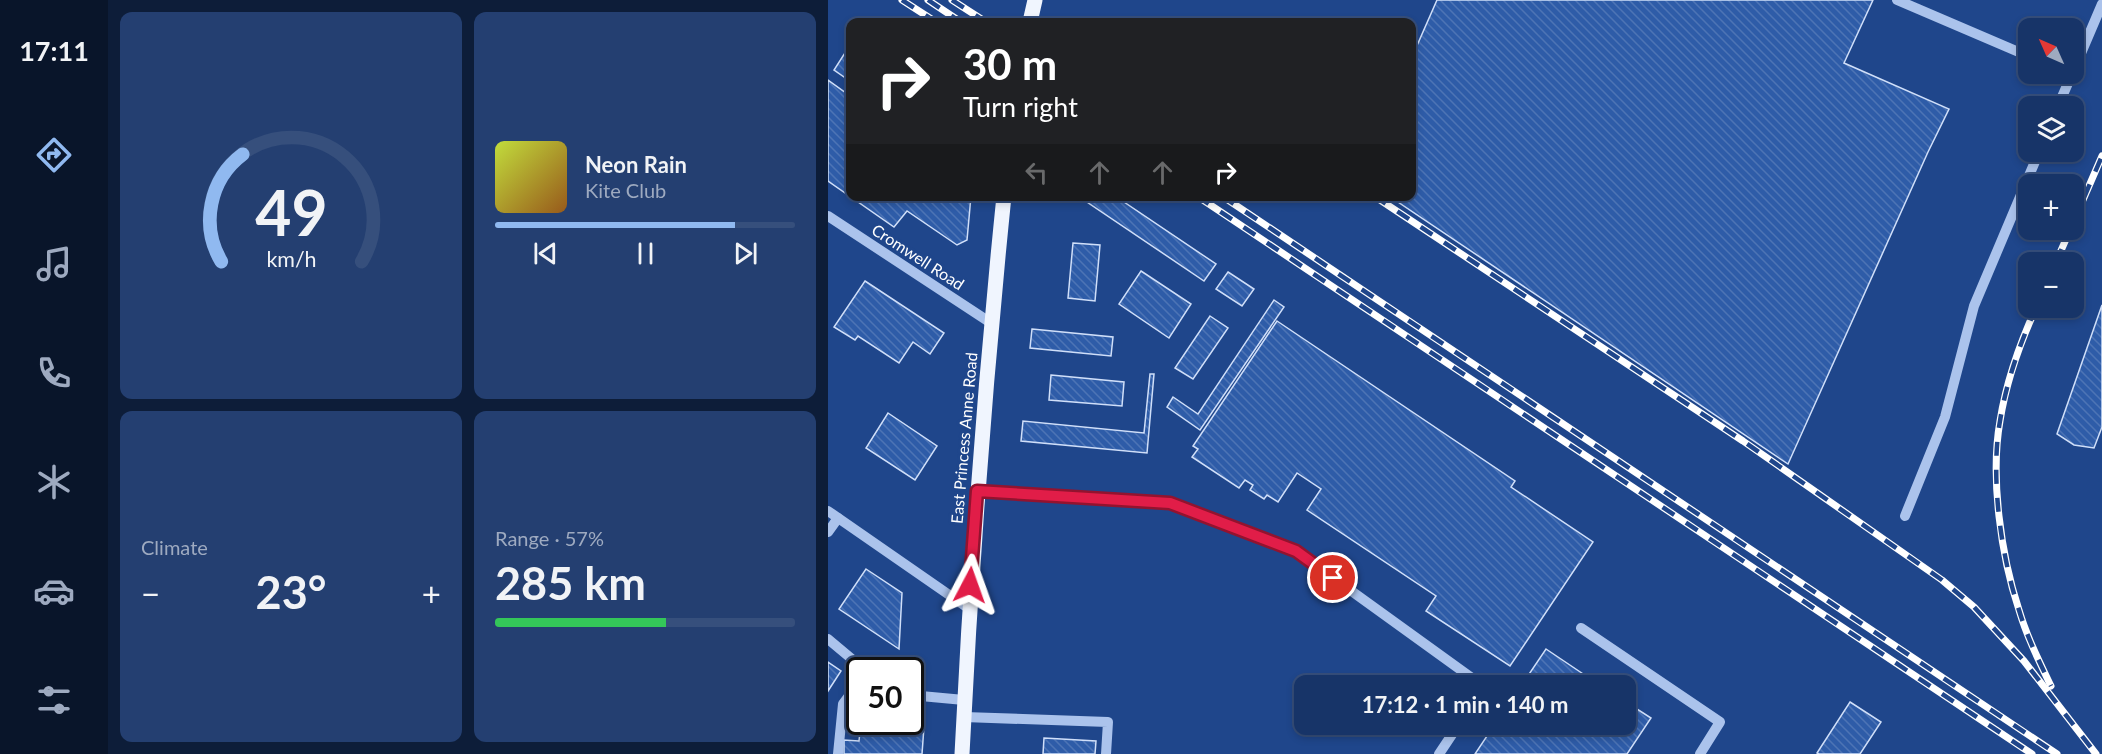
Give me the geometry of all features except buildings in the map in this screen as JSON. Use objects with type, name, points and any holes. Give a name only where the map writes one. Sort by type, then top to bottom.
[{"type":"main road","points":[[1031,18],[1035,0]]},
{"type":"main road","name":"East Princess Anne Road","points":[[962,754],[968,608],[991,323],[1003,201]]},
{"type":"street","points":[[1897,0],[2018,52]]},
{"type":"street","points":[[2084,45],[2102,4]]},
{"type":"street","points":[[1905,516],[1945,417],[1974,306],[2035,162]]},
{"type":"street","name":"Cromwell Road","points":[[828,216],[991,323]]},
{"type":"street","points":[[977,491],[1170,503],[1296,551],[1468,675]]},
{"type":"street","points":[[828,511],[968,608]]},
{"type":"street","points":[[828,532],[838,518]]},
{"type":"street","points":[[1581,628],[1720,722],[1700,754]]},
{"type":"street","points":[[828,639],[849,657]]},
{"type":"street","points":[[924,696],[964,700]]},
{"type":"street","points":[[838,754],[843,705],[846,701]]},
{"type":"street","points":[[964,717],[1108,722],[1106,754]]},
{"type":"street","points":[[1440,754],[1452,735]]},
{"type":"railway","points":[[902,0],[930,18]]},
{"type":"railway","points":[[928,0],[955,18]]},
{"type":"railway","points":[[952,0],[980,18]]},
{"type":"railway","points":[[2084,198],[2102,156]]},
{"type":"railway","points":[[1204,201],[2032,754]]},
{"type":"railway","points":[[1229,201],[2057,754]]},
{"type":"railway","points":[[1382,201],[1743,441],[1942,580],[1974,607],[2024,661],[2096,754]]},
{"type":"railway","points":[[2060,252],[2066,240]]},
{"type":"railway","points":[[2032,318],[2014,363],[2000,421],[1997,443],[1997,491],[2002,541],[2013,589],[2026,630],[2051,686]]},
{"type":"route","points":[[970,585],[977,491],[1170,503],[1296,551],[1333,578]]}]
